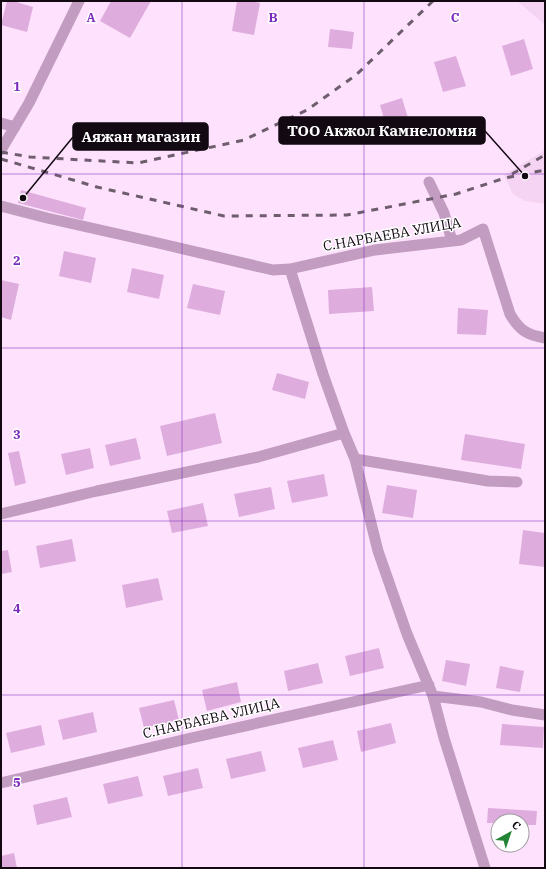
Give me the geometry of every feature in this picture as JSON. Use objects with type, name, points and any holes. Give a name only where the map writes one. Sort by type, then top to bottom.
[{"type":"street","points":[[1,150],[29,103],[79,1]]},
{"type":"street","points":[[1,124],[15,127]]},
{"type":"street","points":[[428,182],[444,212],[452,241]]},
{"type":"street","name":"С.НАРБАЕВА УЛИЦА","points":[[1,206],[272,270],[290,269],[374,250],[461,240],[483,229],[510,314],[517,326],[529,335],[545,338]]},
{"type":"street","points":[[290,269],[323,374],[355,459],[378,551],[408,634],[433,696],[444,738],[485,868]]},
{"type":"street","points":[[1,514],[97,491],[258,457],[344,433]]},
{"type":"street","points":[[355,459],[488,482],[517,482]]},
{"type":"street","name":"С.НАРБАЕВА УЛИЦА","points":[[1,782],[429,685]]},
{"type":"street","points":[[433,696],[481,702],[512,710],[545,715]]},
{"type":"shaded area","points":[[517,1],[545,1],[545,25]]},
{"type":"shaded area","points":[[545,150],[545,204],[525,201],[513,194],[504,175]]},
{"type":"building","points":[[7,1],[13,1],[33,7],[27,32],[1,25]]},
{"type":"building","points":[[111,1],[151,1],[130,38],[100,21]]},
{"type":"building","points":[[237,1],[251,1],[260,3],[254,35],[232,31]]},
{"type":"building","points":[[330,29],[354,32],[352,49],[328,47]]},
{"type":"building","points":[[524,39],[533,69],[511,76],[502,46]]},
{"type":"building","points":[[456,56],[466,86],[443,92],[434,62]]},
{"type":"building","points":[[402,98],[411,128],[389,135],[380,105]]},
{"type":"building","points":[[21,190],[86,208],[83,220],[18,203]]},
{"type":"building","points":[[64,251],[96,258],[91,283],[59,276]]},
{"type":"building","points":[[132,268],[164,275],[159,299],[127,292]]},
{"type":"building","points":[[1,280],[19,284],[11,320],[1,317]]},
{"type":"building","points":[[193,284],[225,291],[220,315],[187,308]]},
{"type":"building","points":[[372,287],[374,311],[329,314],[328,290]]},
{"type":"building","points":[[458,308],[488,310],[486,335],[457,334]]},
{"type":"building","points":[[277,373],[309,382],[305,399],[272,390]]},
{"type":"building","points":[[215,413],[222,443],[167,456],[160,426]]},
{"type":"building","points":[[465,434],[525,444],[521,469],[461,460]]},
{"type":"building","points":[[136,438],[141,459],[110,466],[105,445]]},
{"type":"building","points":[[90,448],[94,468],[66,475],[61,454]]},
{"type":"building","points":[[19,451],[26,483],[15,486],[8,453]]},
{"type":"building","points":[[324,474],[328,496],[292,503],[287,481]]},
{"type":"building","points":[[387,485],[417,490],[413,518],[382,513]]},
{"type":"building","points":[[271,487],[275,509],[239,517],[234,494]]},
{"type":"building","points":[[203,503],[208,526],[172,533],[167,511]]},
{"type":"building","points":[[523,530],[545,533],[545,567],[519,564]]},
{"type":"building","points":[[72,539],[76,561],[40,568],[36,546]]},
{"type":"building","points":[[8,550],[12,572],[1,574],[1,551]]},
{"type":"building","points":[[158,578],[163,600],[126,608],[122,585]]},
{"type":"building","points":[[379,648],[384,668],[350,676],[345,656]]},
{"type":"building","points":[[446,660],[470,664],[466,686],[442,681]]},
{"type":"building","points":[[318,663],[323,683],[288,691],[284,671]]},
{"type":"building","points":[[500,666],[524,671],[520,692],[496,688]]},
{"type":"building","points":[[237,682],[241,702],[207,711],[202,690]]},
{"type":"building","points":[[174,700],[179,720],[144,728],[139,708]]},
{"type":"building","points":[[93,712],[97,732],[63,740],[58,720]]},
{"type":"building","points":[[391,723],[396,743],[361,752],[357,731]]},
{"type":"building","points":[[502,724],[544,727],[543,748],[500,745]]},
{"type":"building","points":[[41,725],[45,745],[11,753],[6,733]]},
{"type":"building","points":[[333,740],[338,760],[303,768],[298,748]]},
{"type":"building","points":[[261,751],[266,771],[231,779],[226,759]]},
{"type":"building","points":[[198,768],[203,788],[168,796],[163,776]]},
{"type":"building","points":[[138,776],[143,796],[108,804],[103,784]]},
{"type":"building","points":[[67,797],[72,817],[37,825],[33,805]]},
{"type":"building","points":[[488,808],[537,811],[536,825],[530,825],[530,813],[490,813],[490,823],[487,823]]},
{"type":"building","points":[[14,853],[17,868],[1,868],[1,856]]},
{"type":"railway","points":[[1,152],[30,157],[138,163],[244,140],[307,110],[356,75],[433,1]]},
{"type":"railway","points":[[512,174],[545,155]]},
{"type":"railway","points":[[1,159],[97,187],[224,216],[347,215],[456,194],[505,178],[545,170]]},
{"type":"place","name":"ТОО Акжол Камнеломня","points":[[525,176]]},
{"type":"place","name":"Аяжан магазин","points":[[23,198]]}]
